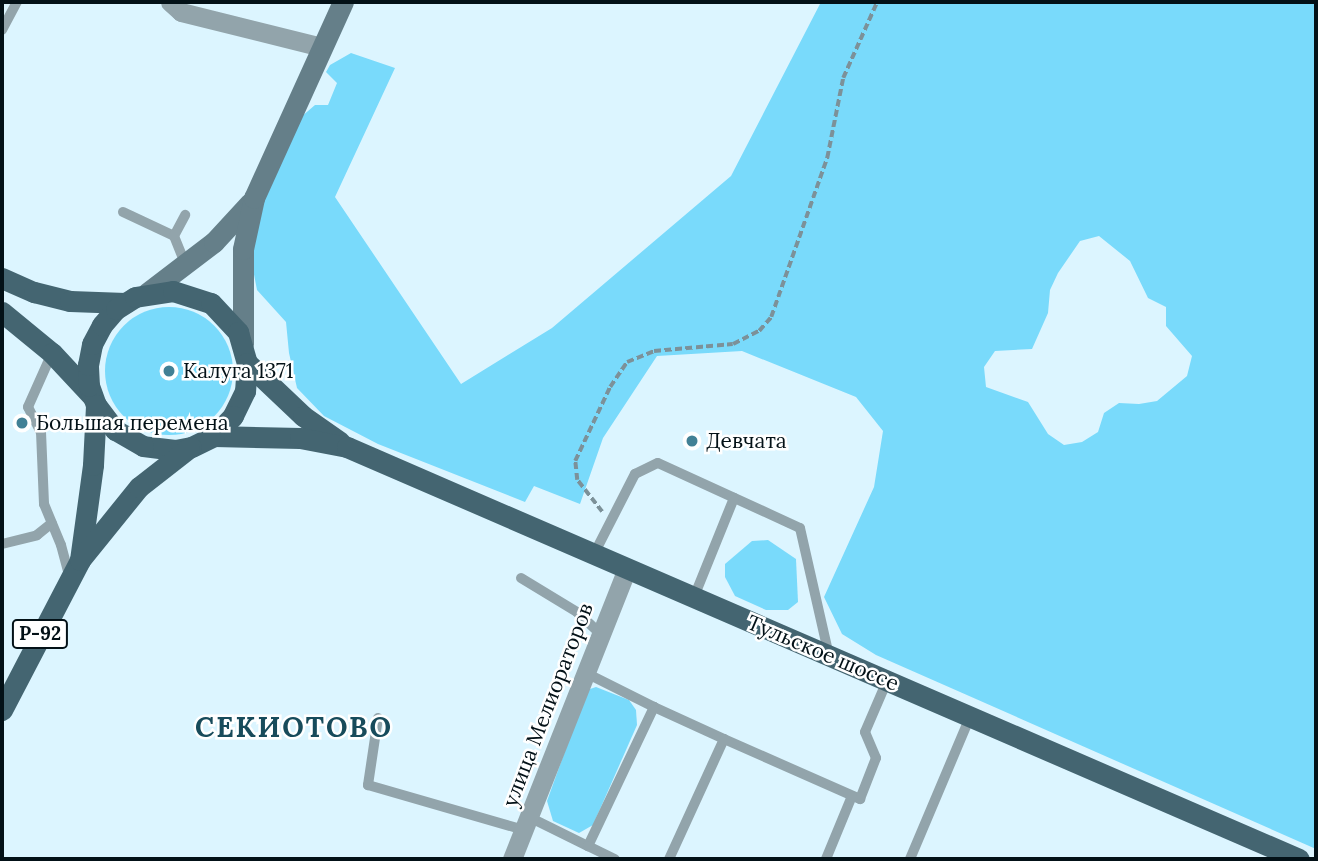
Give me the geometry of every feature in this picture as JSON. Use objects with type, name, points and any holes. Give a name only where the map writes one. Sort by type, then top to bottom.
[{"type":"main road","points":[[2,312],[52,353],[94,401],[115,430],[143,446],[159,450],[191,447],[214,436],[233,416],[240,404],[245,354],[243,248],[254,198],[343,2]]},
{"type":"main road","points":[[94,401],[88,365],[92,344],[108,317],[125,303],[147,293],[214,242],[254,198]]},
{"type":"main road","points":[[2,278],[34,292],[70,301],[125,303]]},
{"type":"main road","points":[[147,293],[186,292],[211,303],[231,321],[245,354],[303,416],[347,447]]},
{"type":"main road","name":"Р-92","points":[[75,569],[93,465],[94,401]]},
{"type":"main road","points":[[214,436],[300,438],[347,447]]},
{"type":"main road","name":"Р-92","points":[[2,710],[75,569],[139,487],[191,447]]},
{"type":"main road","name":"Тульское шоссе","points":[[347,447],[970,717],[1271,854],[1299,859]]},
{"type":"street","points":[[170,2],[181,12],[321,47]]},
{"type":"street","name":"улица Мелиораторов","points":[[512,859],[627,568]]},
{"type":"lane","points":[[2,30],[17,2]]},
{"type":"lane","points":[[123,212],[174,236],[185,263]]},
{"type":"lane","points":[[174,236],[186,215]]},
{"type":"lane","points":[[52,353],[28,407],[41,432],[44,504],[75,569]]},
{"type":"lane","points":[[594,554],[635,474],[658,463],[800,528],[830,656]]},
{"type":"lane","points":[[694,597],[734,498]]},
{"type":"lane","points":[[2,544],[37,535],[52,523]]},
{"type":"lane","points":[[522,578],[577,612],[601,635]]},
{"type":"lane","points":[[586,673],[654,707],[860,799],[876,758],[865,732],[887,681]]},
{"type":"lane","points":[[588,846],[654,707]]},
{"type":"lane","points":[[910,859],[970,717]]},
{"type":"lane","points":[[378,718],[368,785],[526,824],[588,846],[615,859]]},
{"type":"lane","points":[[668,859],[724,739]]},
{"type":"lane","points":[[826,859],[852,796]]},
{"type":"path","points":[[611,521],[577,480],[575,461],[610,387],[627,362],[654,351],[733,344],[759,331],[771,317],[827,158],[843,78],[877,2]]},
{"type":"shaded area","points":[[821,2],[1316,2],[1316,849],[876,655],[842,634],[824,597],[874,487],[883,431],[856,397],[742,351],[657,356],[603,438],[580,504],[534,486],[525,502],[378,444],[324,416],[297,388],[289,353],[286,322],[257,290],[251,259],[270,175],[301,117],[315,105],[328,105],[337,83],[326,72],[330,65],[351,53],[395,68],[335,197],[461,384],[552,328],[731,176]],"holes":[[[1099,236],[1130,261],[1148,298],[1166,307],[1166,326],[1192,356],[1187,376],[1157,401],[1119,403],[1104,413],[1098,432],[1082,442],[1064,445],[1048,434],[1028,402],[986,387],[984,367],[995,351],[1032,349],[1048,313],[1050,290],[1080,241]]]},
{"type":"shaded area","points":[[169,307],[194,312],[215,325],[228,346],[233,371],[228,396],[215,417],[194,430],[169,435],[144,430],[123,417],[110,396],[105,371],[110,346],[123,325],[144,312]]},
{"type":"shaded area","points":[[768,540],[796,559],[798,602],[788,610],[766,610],[735,596],[725,577],[725,564],[752,541]]},
{"type":"shaded area","points":[[596,687],[629,700],[636,710],[637,725],[593,825],[579,833],[553,821],[547,801],[587,690]]},
{"type":"place","name":"Калуга 1371","points":[[169,371]]},
{"type":"place","name":"Большая перемена","points":[[22,423]]},
{"type":"place","name":"Девчата","points":[[692,441]]},
{"type":"district","name":"СЕКИОТОВО","points":[[294,727]]}]
